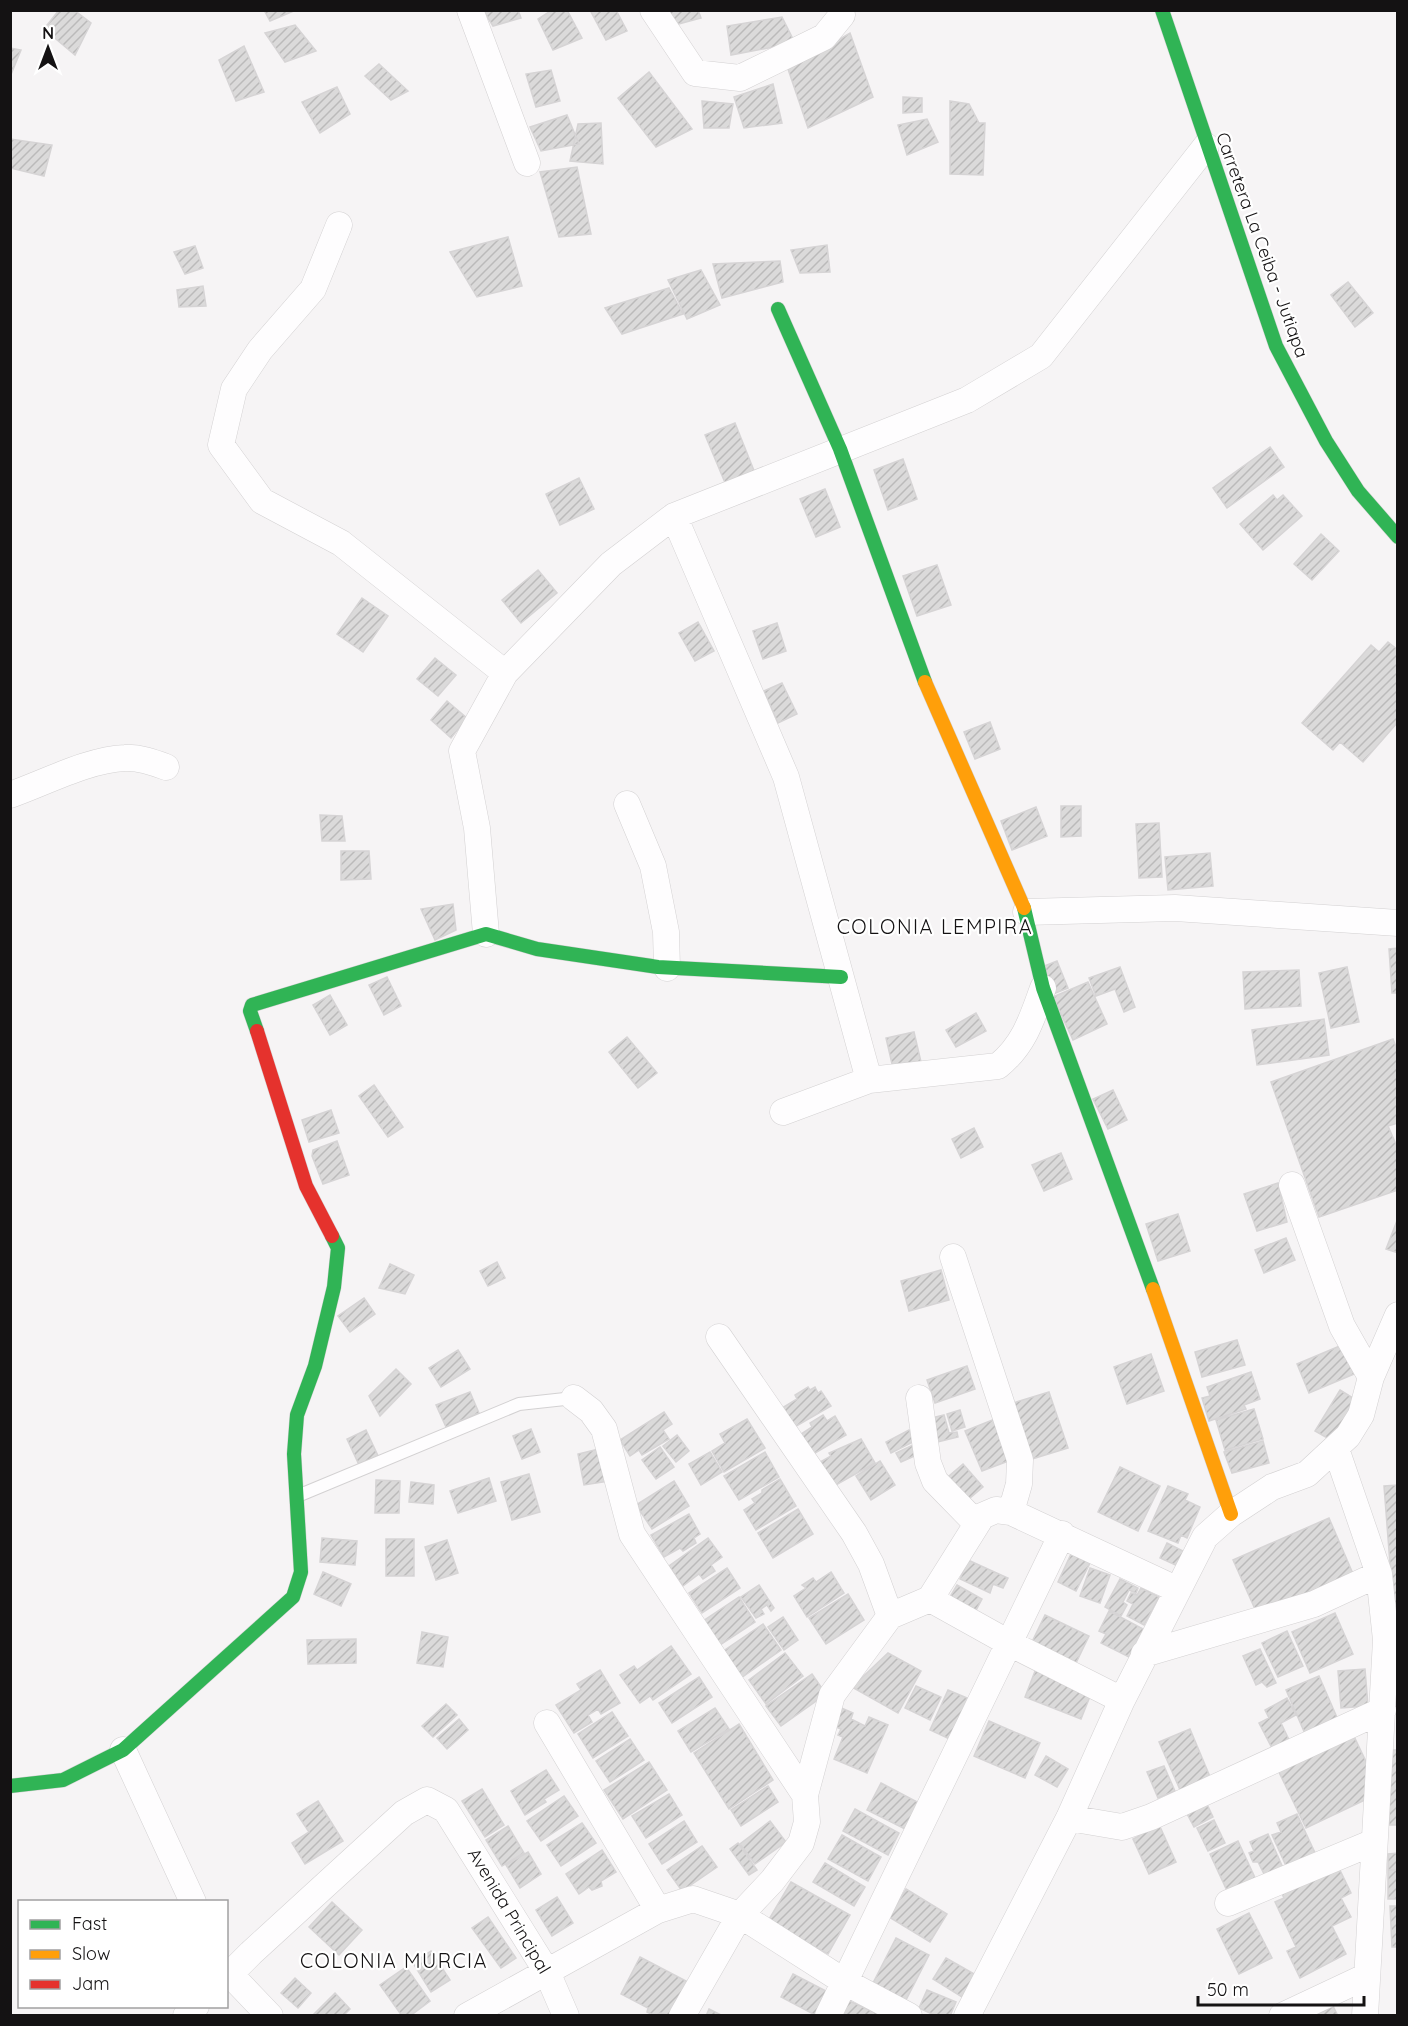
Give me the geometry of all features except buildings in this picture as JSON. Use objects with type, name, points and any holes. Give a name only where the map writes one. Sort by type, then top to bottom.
[{"type":"street","points":[[470,10],[527,163]]},
{"type":"street","points":[[653,10],[695,73],[740,78],[824,37],[842,15],[841,10]]},
{"type":"street","name":"Carretera La Ceiba - Jutiapa","points":[[1162,10],[1206,146],[1280,356],[1331,449],[1358,491],[1398,537]]},
{"type":"street","points":[[486,934],[477,828],[462,751],[505,674],[611,564],[674,516],[967,400],[1041,356],[1206,146]]},
{"type":"street","points":[[339,225],[313,289],[260,350],[234,389],[221,445],[262,501],[341,543],[505,674]]},
{"type":"street","points":[[778,309],[840,449],[934,707],[1026,912],[1043,988],[1130,1223],[1231,1515]]},
{"type":"street","points":[[674,516],[786,777],[869,1080]]},
{"type":"street","points":[[10,795],[104,760],[126,758],[150,761],[166,767]]},
{"type":"street","points":[[627,804],[653,866],[666,932],[668,968]]},
{"type":"street","points":[[1026,912],[1175,908],[1398,923]]},
{"type":"street","points":[[10,1786],[63,1780],[123,1750],[293,1598],[301,1572],[294,1454],[297,1414],[318,1354],[334,1287],[338,1248],[306,1186],[291,1133],[265,1064],[250,1011],[252,1005],[486,934],[537,949],[668,968],[841,977]]},
{"type":"street","points":[[783,1112],[869,1080],[998,1066],[1014,1053],[1027,1032],[1043,988]]},
{"type":"street","points":[[1292,1185],[1342,1326],[1371,1377]]},
{"type":"street","points":[[953,1257],[1020,1460],[1019,1484],[1011,1512]]},
{"type":"street","points":[[967,2016],[1069,1818],[1144,1654],[1205,1537],[1231,1515],[1272,1487],[1307,1474],[1348,1436],[1360,1414],[1371,1377],[1398,1315]]},
{"type":"street","points":[[719,1338],[854,1533],[871,1564],[890,1616]]},
{"type":"street","points":[[574,1398],[591,1411],[604,1429],[632,1534],[805,1796]]},
{"type":"street","points":[[919,1398],[928,1463],[935,1481],[977,1524]]},
{"type":"street","points":[[1336,1449],[1379,1574],[1386,1640],[1365,2016]]},
{"type":"street","points":[[682,2016],[740,1915],[772,1881],[801,1843],[807,1822],[805,1796],[832,1695],[890,1616],[930,1599],[977,1524],[988,1512],[1011,1512],[1178,1590]]},
{"type":"street","points":[[828,2016],[1062,1534]]},
{"type":"street","points":[[1144,1654],[1314,1604],[1379,1574]]},
{"type":"street","points":[[930,1599],[1009,1643],[1122,1700]]},
{"type":"street","points":[[1069,1818],[1122,1827],[1150,1817],[1383,1710]]},
{"type":"street","points":[[547,1723],[658,1910]]},
{"type":"street","points":[[123,1750],[193,1900]]},
{"type":"street","name":"Avenida Principal","points":[[228,1974],[404,1813],[427,1800],[446,1810],[548,1972],[566,2016]]},
{"type":"street","points":[[1228,1903],[1374,1842]]},
{"type":"street","points":[[467,2016],[658,1910],[693,1899],[740,1915],[845,1982],[909,2016]]},
{"type":"street","points":[[228,1976],[270,2016]]},
{"type":"street","points":[[1282,2016],[1367,1976]]},
{"type":"lane","points":[[296,1496],[519,1404],[574,1398]]},
{"type":"traffic: fast","points":[[1162,10],[1276,346],[1326,441],[1358,491],[1398,537]]},
{"type":"traffic: fast","points":[[778,309],[840,449],[925,682]]},
{"type":"traffic: fast","points":[[1024,908],[1043,988],[1153,1289]]},
{"type":"traffic: fast","points":[[257,1031],[250,1011],[252,1005],[486,934],[537,949],[658,967],[841,977]]},
{"type":"traffic: fast","points":[[10,1786],[63,1780],[123,1750],[293,1597],[301,1572],[294,1454],[297,1415],[315,1366],[334,1287],[338,1248],[332,1236]]},
{"type":"traffic: slow","points":[[925,682],[1024,908]]},
{"type":"traffic: slow","points":[[1153,1289],[1231,1514]]},
{"type":"traffic: jam","points":[[257,1031],[306,1186],[332,1236]]},
{"type":"district","name":"COLONIA LEMPIRA","points":[[935,927]]},
{"type":"district","name":"COLONIA MURCIA","points":[[394,1961]]}]
